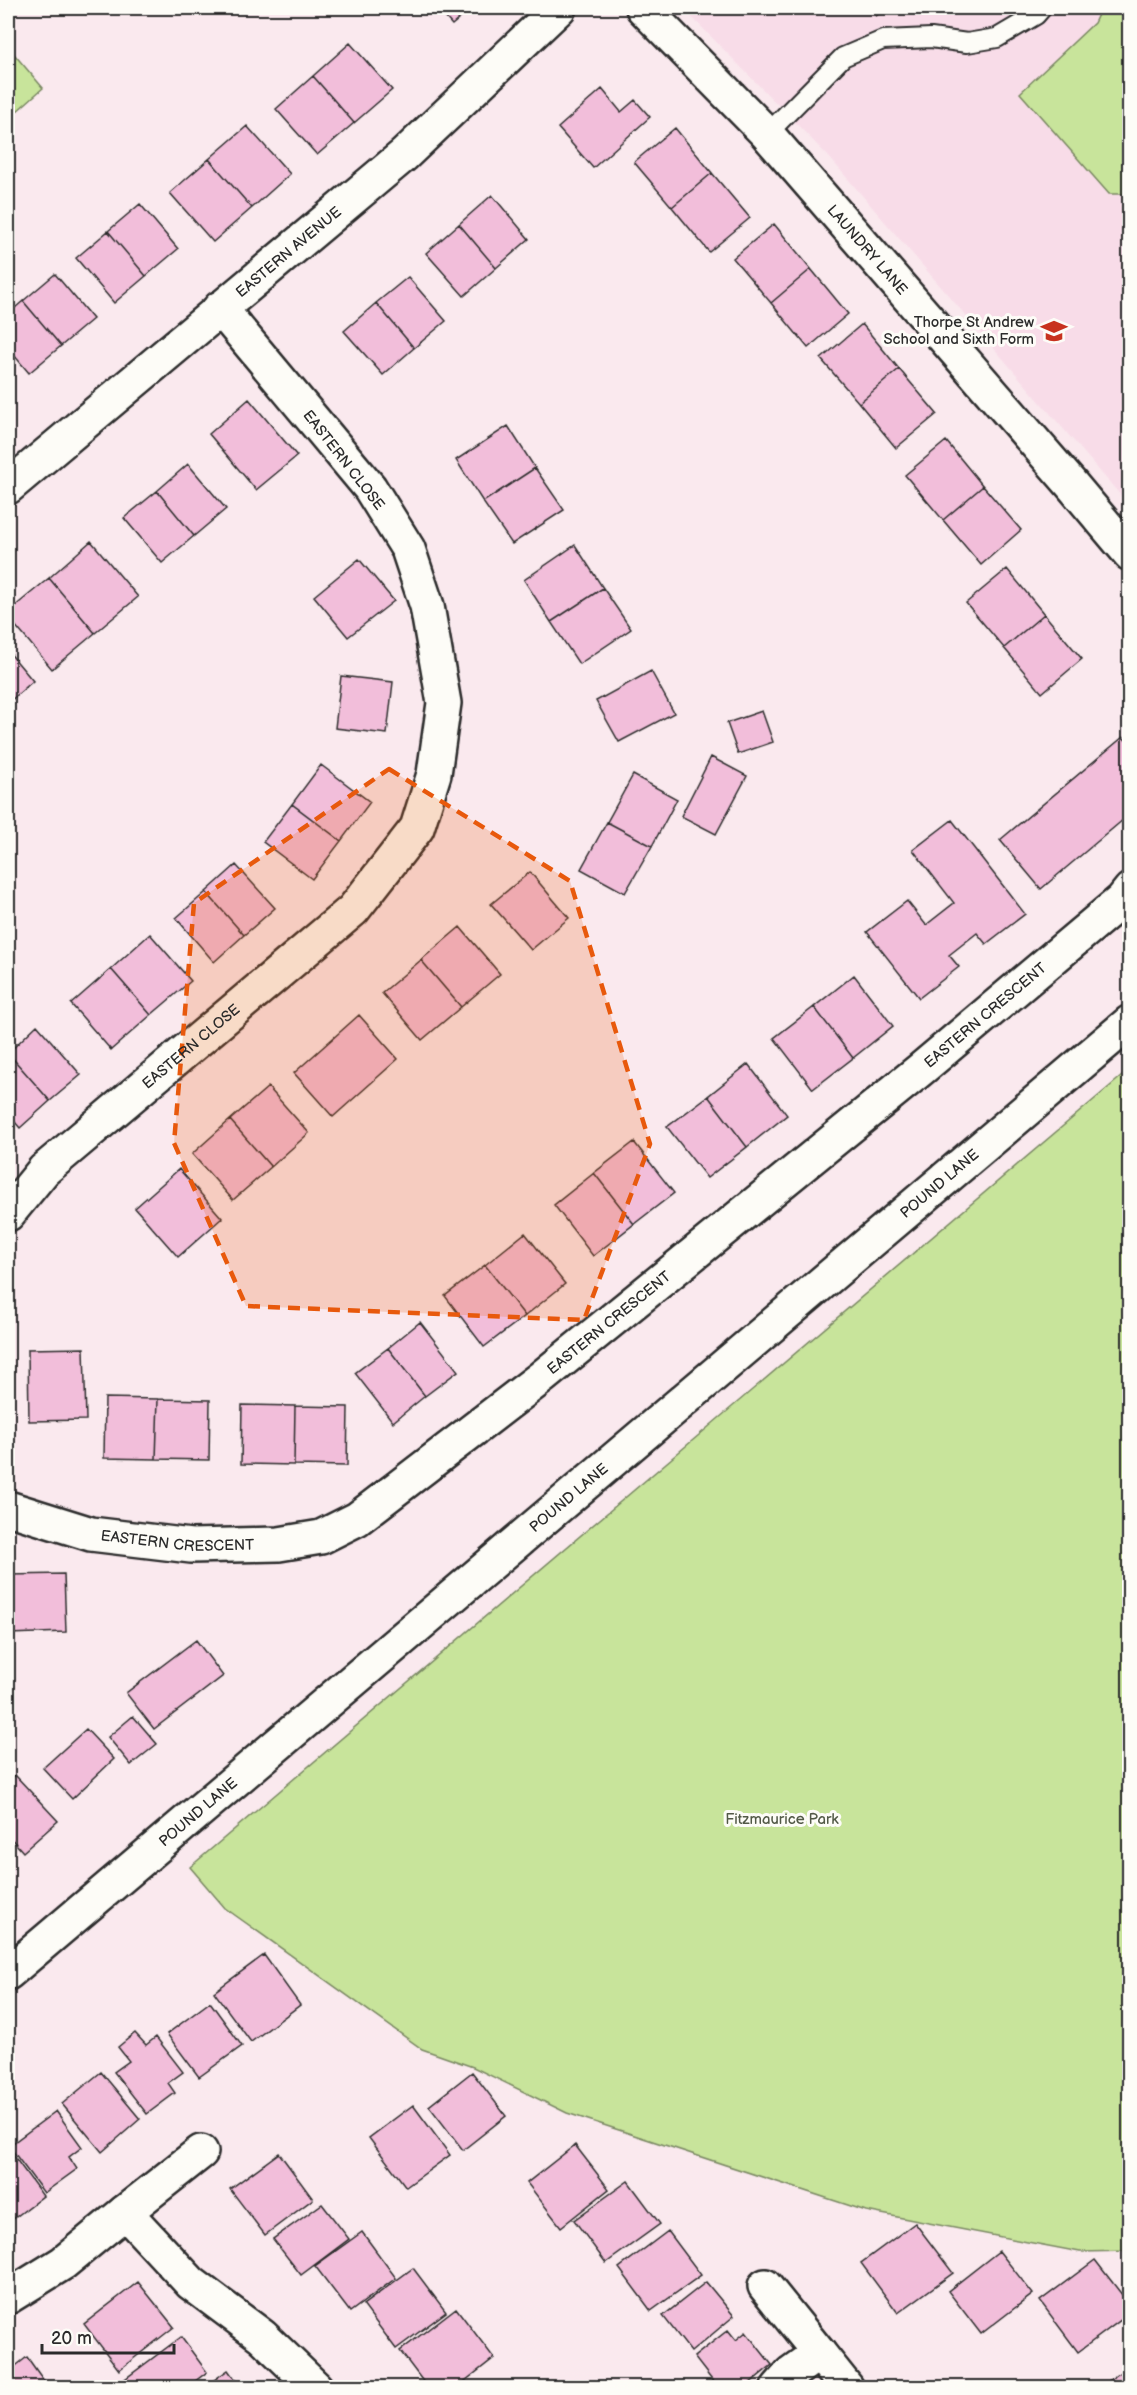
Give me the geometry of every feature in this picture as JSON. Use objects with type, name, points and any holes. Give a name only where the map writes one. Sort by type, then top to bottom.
[{"type":"street","name":"EASTERN AVENUE","points":[[8,487],[404,155],[559,8]]},
{"type":"street","name":"LAUNDRY LANE","points":[[643,8],[767,134],[1130,554]]},
{"type":"street","name":"EASTERN CLOSE","points":[[8,1214],[44,1170],[353,910],[417,828],[434,774],[444,703],[428,606],[408,549],[370,488],[220,308]]},
{"type":"street","name":"EASTERN CRESCENT","points":[[8,1508],[91,1534],[191,1546],[279,1544],[321,1537],[357,1519],[542,1377],[920,1070],[1122,900],[1130,890]]},
{"type":"street","name":"POUND LANE","points":[[8,1973],[1130,1022]]},
{"type":"street","points":[[8,2297],[63,2263],[201,2152]]},
{"type":"street","points":[[125,2212],[191,2283],[262,2336],[316,2388]]},
{"type":"street","points":[[765,2286],[847,2388]]},
{"type":"street","points":[[778,2388],[791,2373],[819,2353]]},
{"type":"lane","points":[[767,134],[843,57],[883,40],[931,38],[967,43],[997,38],[1036,15],[1042,8]]},
{"type":"highlighted area","points":[[389,769],[570,881],[650,1144],[584,1320],[246,1306],[174,1143],[194,903]]},
{"type":"shaded area","name":"Thorpe St Andrew School and Sixth Form","points":[[683,8],[1129,8],[1129,505],[829,157]]},
{"type":"green space","points":[[1101,8],[1129,8],[1129,194],[1109,194],[1020,93],[1094,23]]},
{"type":"green space","points":[[8,47],[43,88],[8,119]]},
{"type":"green space","name":"Fitzmaurice Park","points":[[1129,1070],[1129,2251],[1080,2252],[866,2211],[567,2113],[473,2067],[422,2049],[225,1908],[190,1867]]},
{"type":"building","points":[[437,8],[472,8],[452,25]]},
{"type":"building","points":[[869,8],[886,8],[876,16]]},
{"type":"building","points":[[350,43],[392,90],[354,123],[313,76]]},
{"type":"building","points":[[313,76],[354,123],[317,155],[276,109]]},
{"type":"building","points":[[602,89],[621,112],[635,100],[650,117],[593,168],[558,128]]},
{"type":"building","points":[[247,126],[290,174],[252,208],[209,159]]},
{"type":"building","points":[[675,128],[712,173],[672,207],[634,162]]},
{"type":"building","points":[[209,159],[252,208],[213,242],[170,193]]},
{"type":"building","points":[[712,173],[750,218],[709,252],[672,207]]},
{"type":"building","points":[[492,195],[529,239],[496,268],[459,224]]},
{"type":"building","points":[[140,204],[178,249],[146,276],[108,231]]},
{"type":"building","points":[[459,224],[496,268],[464,296],[426,253]]},
{"type":"building","points":[[774,224],[811,269],[771,303],[733,258]]},
{"type":"building","points":[[108,231],[146,276],[114,303],[76,258]]},
{"type":"building","points":[[811,269],[848,314],[808,348],[771,303]]},
{"type":"building","points":[[55,274],[93,319],[61,346],[23,301]]},
{"type":"building","points":[[408,277],[446,321],[414,348],[376,303]]},
{"type":"building","points":[[23,301],[61,346],[29,373],[8,348],[8,314]]},
{"type":"building","points":[[376,303],[414,348],[383,375],[344,331]]},
{"type":"building","points":[[862,324],[899,369],[859,403],[821,359]]},
{"type":"building","points":[[899,369],[937,414],[896,448],[859,403]]},
{"type":"building","points":[[249,399],[297,456],[256,490],[209,434]]},
{"type":"building","points":[[508,426],[535,468],[483,502],[456,460]]},
{"type":"building","points":[[946,441],[983,486],[943,520],[905,475]]},
{"type":"building","points":[[188,464],[226,509],[194,536],[157,491]]},
{"type":"building","points":[[535,468],[564,510],[512,544],[483,502]]},
{"type":"building","points":[[983,486],[1021,530],[981,565],[943,520]]},
{"type":"building","points":[[157,491],[194,536],[162,563],[124,518]]},
{"type":"building","points":[[91,541],[138,597],[95,633],[49,578]]},
{"type":"building","points":[[575,545],[603,588],[551,622],[524,580]]},
{"type":"building","points":[[359,559],[394,601],[348,637],[314,596]]},
{"type":"building","points":[[1007,569],[1044,614],[1004,648],[966,603]]},
{"type":"building","points":[[49,578],[95,633],[52,669],[8,617],[8,612]]},
{"type":"building","points":[[603,588],[631,629],[579,664],[551,622]]},
{"type":"building","points":[[1044,614],[1082,659],[1042,693],[1004,648]]},
{"type":"building","points":[[8,651],[33,681],[8,703]]},
{"type":"building","points":[[651,671],[674,713],[619,742],[596,701]]},
{"type":"building","points":[[341,676],[393,682],[387,734],[335,728]]},
{"type":"building","points":[[762,711],[773,742],[738,754],[727,723]]},
{"type":"building","points":[[1123,737],[1130,745],[1130,814],[1041,889],[1000,840]]},
{"type":"building","points":[[711,757],[747,776],[716,834],[681,816]]},
{"type":"building","points":[[321,765],[370,802],[341,841],[292,804]]},
{"type":"building","points":[[633,775],[677,799],[652,846],[607,822]]},
{"type":"building","points":[[292,804],[341,841],[312,879],[263,842]]},
{"type":"building","points":[[952,820],[1025,914],[986,944],[977,933],[949,955],[959,967],[919,998],[867,932],[907,901],[926,925],[954,903],[913,850]]},
{"type":"building","points":[[607,822],[652,846],[625,893],[581,869]]},
{"type":"building","points":[[236,865],[275,908],[244,935],[206,892]]},
{"type":"building","points":[[530,872],[569,918],[531,950],[491,904]]},
{"type":"building","points":[[206,892],[244,935],[214,962],[176,918]]},
{"type":"building","points":[[460,927],[500,974],[461,1007],[421,960]]},
{"type":"building","points":[[150,934],[191,981],[151,1015],[111,969]]},
{"type":"building","points":[[421,960],[461,1007],[422,1040],[382,993]]},
{"type":"building","points":[[111,969],[151,1015],[111,1050],[71,1004]]},
{"type":"building","points":[[854,975],[893,1026],[853,1058],[814,1007]]},
{"type":"building","points":[[814,1007],[853,1058],[813,1089],[774,1038]]},
{"type":"building","points":[[359,1015],[398,1059],[333,1117],[294,1073]]},
{"type":"building","points":[[37,1025],[81,1075],[50,1101],[8,1053]]},
{"type":"building","points":[[8,1053],[50,1101],[20,1128],[8,1114]]},
{"type":"building","points":[[748,1064],[787,1115],[747,1147],[708,1096]]},
{"type":"building","points":[[268,1087],[309,1133],[271,1167],[230,1120]]},
{"type":"building","points":[[708,1096],[747,1147],[707,1178],[667,1127]]},
{"type":"building","points":[[230,1120],[271,1167],[233,1200],[192,1154]]},
{"type":"building","points":[[634,1142],[674,1193],[634,1224],[594,1173]]},
{"type":"building","points":[[179,1169],[222,1218],[178,1257],[135,1208]]},
{"type":"building","points":[[594,1173],[634,1224],[593,1256],[554,1205]]},
{"type":"building","points":[[525,1233],[565,1284],[525,1316],[485,1265]]},
{"type":"building","points":[[485,1265],[525,1316],[484,1347],[445,1296]]},
{"type":"building","points":[[420,1322],[458,1371],[425,1396],[388,1348]]},
{"type":"building","points":[[84,1348],[86,1420],[29,1421],[28,1349]]},
{"type":"building","points":[[388,1348],[425,1396],[393,1422],[355,1373]]},
{"type":"building","points":[[105,1398],[158,1399],[156,1459],[104,1458]]},
{"type":"building","points":[[158,1399],[210,1400],[209,1460],[156,1459]]},
{"type":"building","points":[[242,1405],[295,1406],[294,1465],[241,1464]]},
{"type":"building","points":[[295,1406],[348,1407],[347,1466],[294,1465]]},
{"type":"building","points":[[64,1574],[66,1632],[8,1634],[8,1575]]},
{"type":"building","points":[[196,1640],[223,1676],[154,1729],[126,1693]]},
{"type":"building","points":[[133,1716],[157,1744],[131,1765],[108,1737]]},
{"type":"building","points":[[86,1729],[114,1759],[72,1799],[43,1768]]},
{"type":"building","points":[[15,1775],[58,1821],[23,1852],[8,1835],[8,1782]]},
{"type":"building","points":[[264,1955],[300,2005],[251,2042],[214,1992]]},
{"type":"building","points":[[210,2002],[242,2046],[199,2077],[167,2034]]},
{"type":"building","points":[[135,2033],[146,2045],[156,2037],[183,2072],[168,2083],[175,2093],[147,2114],[114,2072],[129,2061],[118,2047]]},
{"type":"building","points":[[101,2072],[140,2119],[102,2152],[62,2104]]},
{"type":"building","points":[[472,2072],[506,2116],[463,2150],[429,2106]]},
{"type":"building","points":[[413,2105],[450,2155],[406,2187],[369,2138]]},
{"type":"building","points":[[56,2111],[82,2147],[69,2157],[77,2169],[44,2193],[9,2146]]},
{"type":"building","points":[[575,2145],[609,2189],[561,2227],[527,2183]]},
{"type":"building","points":[[10,2151],[43,2196],[8,2223],[8,2154]]},
{"type":"building","points":[[279,2153],[313,2199],[265,2235],[230,2189]]},
{"type":"building","points":[[628,2181],[660,2224],[606,2263],[574,2220]]},
{"type":"building","points":[[322,2204],[349,2239],[301,2275],[273,2239]]},
{"type":"building","points":[[915,2223],[953,2273],[898,2313],[861,2263]]},
{"type":"building","points":[[668,2231],[701,2275],[651,2311],[619,2268]]},
{"type":"building","points":[[362,2232],[396,2278],[350,2312],[315,2266]]},
{"type":"building","points":[[999,2251],[1033,2294],[981,2334],[948,2291]]},
{"type":"building","points":[[1095,2260],[1130,2305],[1130,2313],[1078,2352],[1040,2301]]},
{"type":"building","points":[[413,2268],[446,2312],[396,2349],[363,2305]]},
{"type":"building","points":[[138,2282],[174,2327],[119,2370],[84,2324]]},
{"type":"building","points":[[706,2282],[734,2316],[691,2352],[663,2316]]},
{"type":"building","points":[[456,2308],[494,2358],[456,2388],[428,2388],[400,2351]]},
{"type":"building","points":[[728,2330],[736,2340],[746,2332],[772,2365],[744,2388],[711,2388],[715,2384],[694,2357]]},
{"type":"building","points":[[181,2337],[207,2372],[186,2388],[131,2388],[125,2379]]},
{"type":"building","points":[[27,2357],[49,2388],[8,2388],[8,2372]]},
{"type":"building","points":[[1126,2368],[1130,2372],[1130,2388],[1099,2388]]},
{"type":"building","points":[[228,2370],[241,2388],[203,2388]]},
{"type":"place","name":"Thorpe St Andrew School and Sixth Form","points":[[1054,331]]}]
